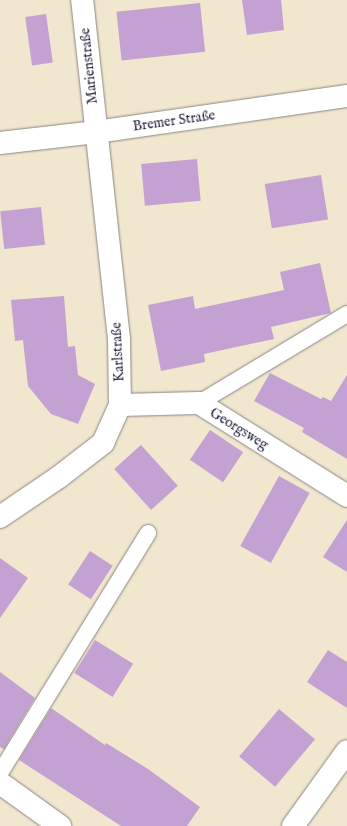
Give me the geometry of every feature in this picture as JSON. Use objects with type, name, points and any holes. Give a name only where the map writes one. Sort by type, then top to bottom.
[{"type":"street","name":"Marienstraße","points":[[82,0],[96,132]]},
{"type":"street","name":"Bremer Straße","points":[[0,143],[96,132],[347,96]]},
{"type":"street","name":"Karlstraße","points":[[0,517],[59,477],[103,443],[120,405],[119,339],[96,132]]},
{"type":"street","name":"Georgsweg","points":[[120,405],[199,403],[347,496]]},
{"type":"street","points":[[293,826],[347,751]]},
{"type":"street","points":[[0,783],[60,826]]},
{"type":"lane","points":[[199,403],[347,314]]},
{"type":"lane","points":[[0,773],[148,533]]},
{"type":"building","points":[[242,0],[281,0],[284,30],[247,35]]},
{"type":"building","points":[[200,3],[205,52],[122,61],[116,12]]},
{"type":"building","points":[[46,14],[53,63],[32,65],[25,17]]},
{"type":"building","points":[[197,159],[201,201],[145,206],[141,164]]},
{"type":"building","points":[[321,175],[328,219],[272,228],[265,184]]},
{"type":"building","points":[[41,207],[45,245],[4,249],[0,211]]},
{"type":"building","points":[[320,263],[331,313],[271,327],[274,339],[204,354],[205,362],[161,371],[148,305],[193,296],[195,309],[284,290],[280,272]]},
{"type":"building","points":[[64,296],[68,347],[75,346],[78,375],[95,384],[78,424],[51,414],[28,386],[23,340],[15,341],[11,300]]},
{"type":"building","points":[[270,373],[321,399],[323,397],[331,401],[347,375],[347,459],[302,432],[304,428],[254,401]]},
{"type":"building","points":[[210,430],[243,452],[223,482],[190,460]]},
{"type":"building","points":[[141,445],[178,486],[151,510],[114,469]]},
{"type":"building","points":[[279,476],[310,493],[271,563],[240,546]]},
{"type":"building","points":[[347,520],[347,572],[323,557]]},
{"type":"building","points":[[90,551],[113,566],[91,599],[68,585]]},
{"type":"building","points":[[0,558],[28,578],[0,618]]},
{"type":"building","points":[[95,640],[133,664],[112,697],[74,673]]},
{"type":"building","points":[[328,650],[347,662],[347,708],[307,682]]},
{"type":"building","points":[[0,672],[35,698],[4,749],[0,747]]},
{"type":"building","points":[[51,708],[105,745],[106,743],[148,769],[200,807],[187,826],[121,826],[19,760]]},
{"type":"building","points":[[279,709],[315,739],[275,787],[239,756]]}]
